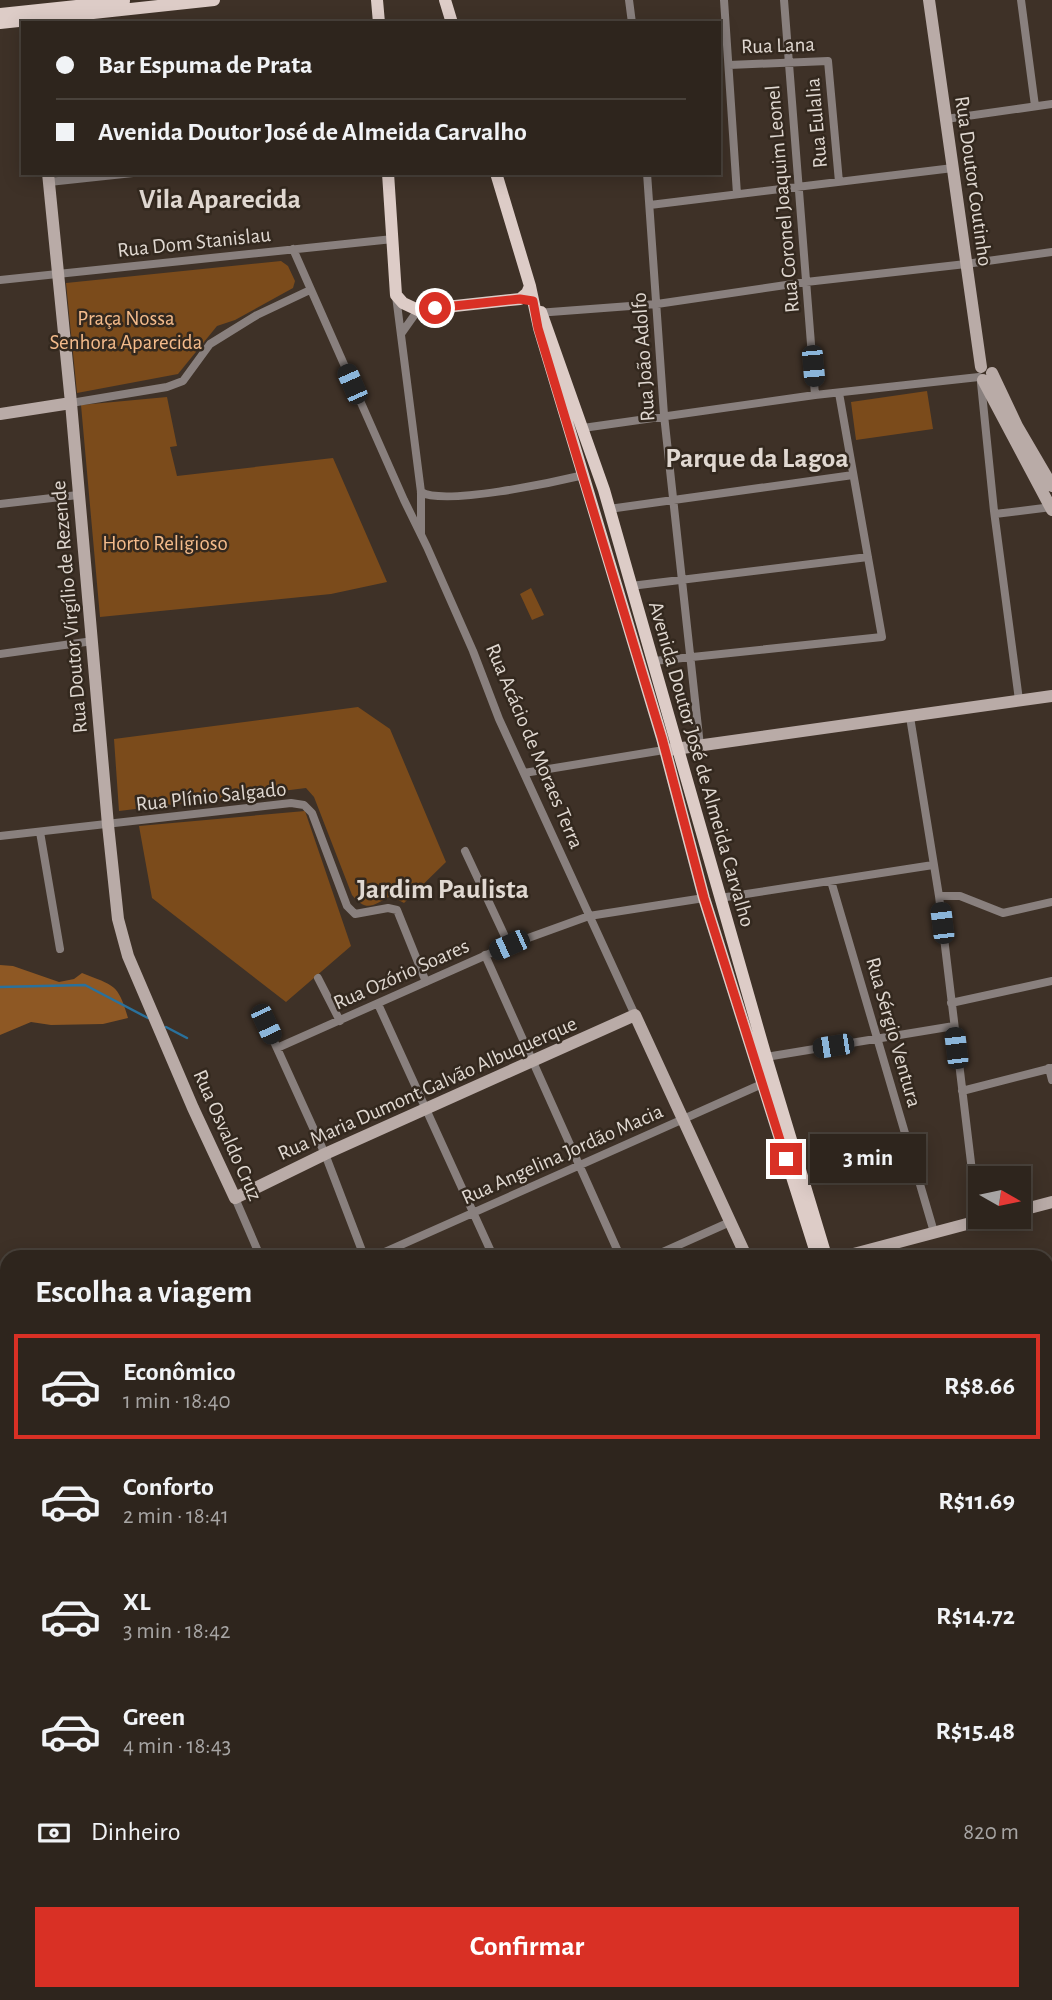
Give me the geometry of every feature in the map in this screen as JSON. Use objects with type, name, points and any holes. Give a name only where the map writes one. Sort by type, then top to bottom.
[{"type":"main road","points":[[0,23],[32,13],[138,0]]},
{"type":"main road","points":[[0,14],[214,0]]},
{"type":"main road","points":[[377,0],[379,21]]},
{"type":"main road","points":[[445,0],[451,21]]},
{"type":"main road","points":[[388,175],[396,295],[403,303],[418,310],[532,307]]},
{"type":"main road","name":"Avenida Doutor José de Almeida Carvalho","points":[[497,175],[530,286],[532,307],[583,471],[704,898],[815,1250]]},
{"type":"main road","name":"Avenida Doutor José de Almeida Carvalho","points":[[532,307],[583,428],[609,509],[824,1250]]},
{"type":"street","points":[[629,0],[632,21]]},
{"type":"street","points":[[724,0],[737,194]]},
{"type":"street","name":"Rua Coronel Joaquim Leonel","points":[[784,0],[815,395]]},
{"type":"street","name":"Rua Doutor Coutinho","points":[[929,0],[983,375],[995,514],[1019,700]]},
{"type":"street","points":[[1021,0],[1035,106]]},
{"type":"street","name":"Rua Lana","points":[[729,65],[828,61]]},
{"type":"street","name":"Rua Eulalia","points":[[828,61],[839,182]]},
{"type":"street","points":[[946,119],[1052,104]]},
{"type":"street","points":[[650,205],[953,168]]},
{"type":"street","points":[[48,178],[99,175]]},
{"type":"street","name":"Rua João Adolfo","points":[[647,175],[664,415],[700,746]]},
{"type":"street","name":"Rua Doutor Virgílio de Rezende","points":[[48,178],[118,919],[128,956],[159,1030]]},
{"type":"street","name":"Rua Dom Stanislau","points":[[0,280],[393,239]]},
{"type":"street","name":"Rua Acácio de Moraes Terra","points":[[293,249],[463,628],[499,719],[743,1250]]},
{"type":"street","points":[[532,307],[657,304],[806,282],[1052,252]]},
{"type":"street","points":[[0,414],[167,387],[184,381],[210,344],[257,316],[310,290]]},
{"type":"street","points":[[396,295],[421,492],[422,537]]},
{"type":"street","points":[[401,334],[418,310]]},
{"type":"street","points":[[583,428],[664,415],[983,375]]},
{"type":"street","points":[[983,375],[1052,486]]},
{"type":"street","points":[[983,375],[1051,508],[995,514]]},
{"type":"street","points":[[654,661],[883,637],[839,393]]},
{"type":"street","points":[[404,500],[421,492],[432,497],[469,495],[583,471]]},
{"type":"street","points":[[609,509],[853,475]]},
{"type":"street","points":[[0,504],[78,495]]},
{"type":"street","points":[[631,586],[868,557]]},
{"type":"street","points":[[0,654],[93,641]]},
{"type":"street","points":[[524,773],[664,750],[1052,696]]},
{"type":"street","points":[[910,717],[939,897],[971,1166]]},
{"type":"street","name":"Rua Plínio Salgado","points":[[0,836],[291,803],[304,805],[312,813],[346,906],[355,914],[388,908],[397,910],[426,982]]},
{"type":"street","points":[[40,832],[60,949]]},
{"type":"street","points":[[465,851],[509,945]]},
{"type":"street","points":[[720,898],[933,865]]},
{"type":"street","name":"Rua Sérgio Ventura","points":[[831,881],[934,1232]]},
{"type":"street","points":[[939,897],[960,896],[1003,913],[1052,902]]},
{"type":"street","name":"Rua Ozório Soares","points":[[276,1048],[509,945],[589,916],[704,898]]},
{"type":"street","points":[[485,956],[617,1250]]},
{"type":"street","points":[[318,978],[340,1021]]},
{"type":"street","points":[[951,1003],[1052,981]]},
{"type":"street","points":[[378,1004],[490,1250]]},
{"type":"street","name":"Rua Maria Dumont Galvão Albuquerque","points":[[235,1198],[325,1154],[635,1015]]},
{"type":"street","points":[[266,1024],[325,1154],[363,1250]]},
{"type":"street","points":[[766,1057],[954,1026]]},
{"type":"street","name":"Rua Osvaldo Cruz","points":[[159,1030],[258,1250]]},
{"type":"street","points":[[962,1091],[1050,1068],[1052,1080]]},
{"type":"street","name":"Rua Angelina Jordão Macia","points":[[389,1250],[762,1084]]},
{"type":"street","points":[[1031,1208],[1052,1202]]},
{"type":"street","points":[[668,1250],[730,1223]]},
{"type":"street","points":[[868,1250],[968,1224]]},
{"type":"green space","name":"Praça Nossa Senhora Aparecida","points":[[281,261],[288,266],[295,281],[293,288],[235,320],[217,326],[178,374],[77,393],[66,283]]},
{"type":"green space","points":[[927,391],[933,429],[856,440],[851,402]]},
{"type":"green space","name":"Horto Religioso","points":[[167,397],[177,446],[170,447],[177,476],[333,458],[387,582],[331,594],[100,617],[81,405]]},
{"type":"green space","points":[[531,588],[544,615],[532,620],[520,594]]},
{"type":"green space","points":[[358,707],[390,729],[446,862],[404,903],[391,896],[370,906],[357,901],[352,895],[314,797],[306,788],[119,811],[114,739]]},
{"type":"green space","points":[[305,811],[351,946],[286,1002],[152,898],[139,826]]},
{"type":"shaded area","points":[[0,965],[13,966],[59,982],[74,979],[82,973],[113,987],[121,998],[128,1018],[103,1024],[51,1025],[31,1022],[0,1035]]},
{"type":"waterway","points":[[0,987],[85,985],[148,1018]]},
{"type":"waterway","points":[[166,1027],[187,1038]]},
{"type":"district","name":"Vila Aparecida","points":[[220,198]]},
{"type":"district","name":"Parque da Lagoa","points":[[757,457]]},
{"type":"district","name":"Jardim Paulista","points":[[443,888]]},
{"type":"route","points":[[435,308],[520,299],[533,301],[538,328],[662,738],[704,898],[786,1159]]}]
